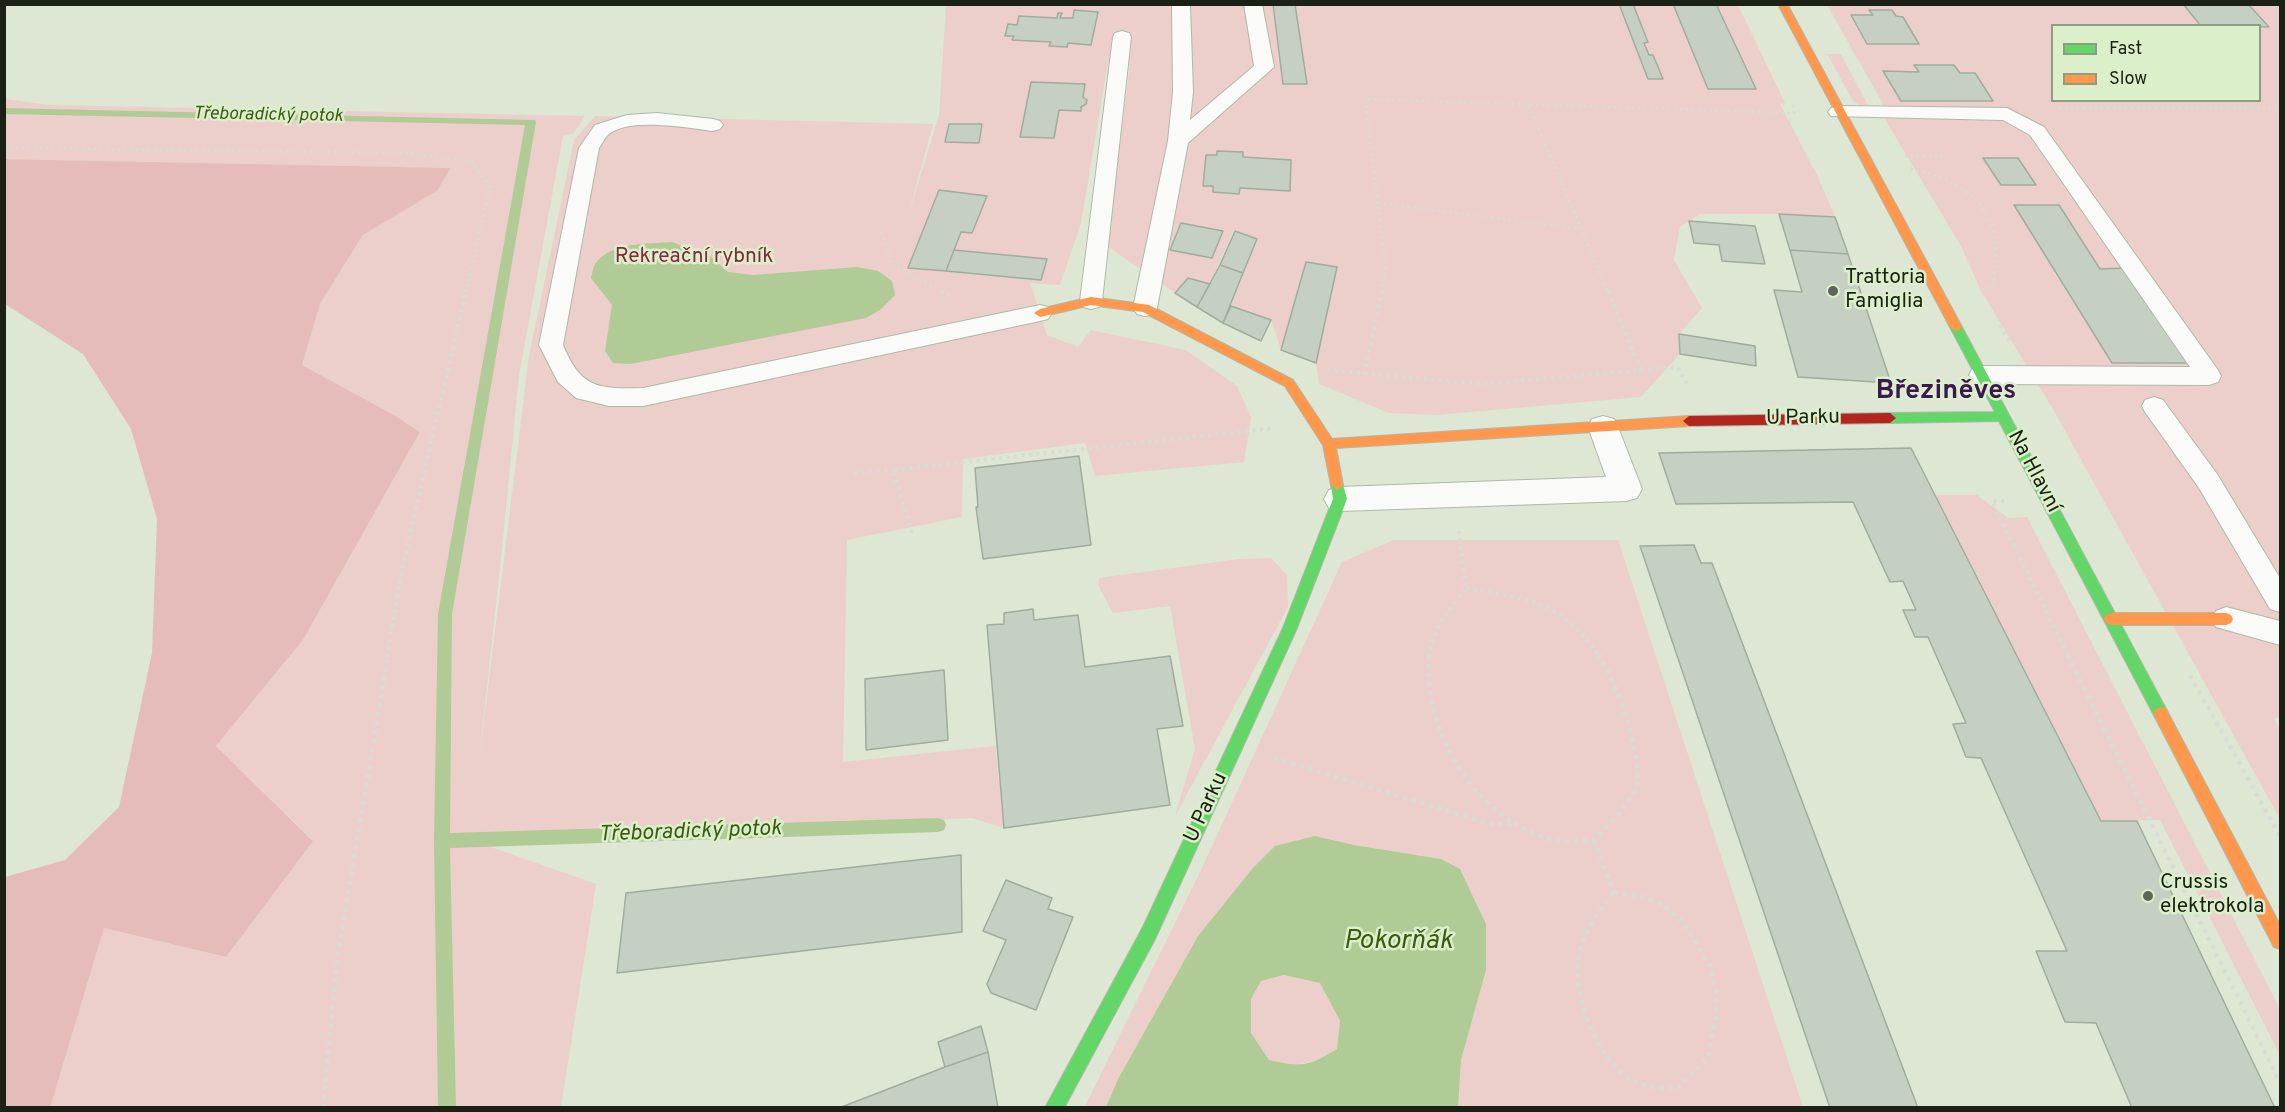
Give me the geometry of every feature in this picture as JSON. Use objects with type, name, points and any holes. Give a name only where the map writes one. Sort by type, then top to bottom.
[{"type":"street","name":"Na Hlavní","points":[[1782,4],[2049,501],[2280,941]]},
{"type":"street","points":[[1040,313],[1091,301],[1145,308],[1289,383],[1329,444],[1340,499],[1626,489],[1603,427]]},
{"type":"street","name":"U Parku","points":[[1329,444],[1708,420],[2003,416]]},
{"type":"street","name":"U Parku","points":[[1054,1107],[1149,933],[1290,628],[1340,499]]},
{"type":"street","points":[[2111,619],[2226,620]]},
{"type":"lane","points":[[1145,308],[1178,141],[1184,92],[1181,4]]},
{"type":"lane","points":[[1178,141],[1264,67],[1253,4]]},
{"type":"lane","points":[[1091,301],[1122,37]]},
{"type":"lane","points":[[1838,112],[2007,114],[2037,131],[2209,376],[1981,375]]},
{"type":"lane","points":[[714,125],[668,120],[624,121],[600,130],[589,148],[551,345],[559,368],[572,385],[601,398],[643,397],[1040,313]]},
{"type":"lane","points":[[2154,406],[2208,481],[2280,601]]},
{"type":"lane","points":[[2226,620],[2280,633]]},
{"type":"path","points":[[1364,374],[1386,270],[1365,99],[1794,113]]},
{"type":"path","points":[[1529,106],[1642,372]]},
{"type":"path","points":[[2007,114],[2016,108],[2280,107]]},
{"type":"path","points":[[4,148],[408,153],[471,160],[490,186],[402,569],[337,960],[323,1107]]},
{"type":"path","points":[[1901,156],[1943,156]]},
{"type":"path","points":[[1907,168],[1934,173],[1965,190],[1988,216],[1994,230],[1994,285],[1982,291]]},
{"type":"path","points":[[1378,203],[1581,230]]},
{"type":"path","points":[[880,226],[892,266],[1002,321]]},
{"type":"path","points":[[1289,383],[1319,370],[1482,384],[1642,372],[1677,367],[1708,420]]},
{"type":"path","points":[[855,473],[1316,423]]},
{"type":"path","points":[[894,470],[912,533]]},
{"type":"path","points":[[1454,495],[1466,588],[1445,616],[1429,649],[1429,688],[1443,735],[1457,766],[1488,802],[1518,824],[1554,840],[1594,840],[1617,818],[1637,789],[1634,743],[1615,681],[1587,637],[1556,611],[1526,601],[1466,588]]},
{"type":"path","points":[[2049,501],[1992,501],[2280,1083]]},
{"type":"path","points":[[1236,746],[1491,824],[1518,824]]},
{"type":"path","points":[[1594,840],[1614,892]]},
{"type":"path","points":[[1614,892],[1642,897],[1663,905],[1683,922],[1710,966],[1717,993],[1716,1016],[1708,1057],[1678,1088],[1651,1089],[1627,1078],[1606,1054],[1588,1019],[1576,986],[1579,952],[1598,910],[1614,892]]},
{"type":"green space","name":"Rekreační rybník","points":[[946,5],[1273,5],[1284,84],[1307,84],[1295,5],[1619,5],[1648,79],[1662,79],[1653,55],[1649,55],[1644,43],[1648,42],[1633,5],[1673,5],[1708,89],[1755,89],[1716,5],[1738,5],[1785,103],[1780,104],[1818,177],[1835,217],[1700,214],[1680,227],[1674,260],[1702,308],[1679,334],[1680,354],[1641,397],[1437,415],[1389,413],[1319,384],[1316,363],[1337,267],[1306,262],[1281,350],[1271,320],[1231,306],[1257,239],[1234,229],[1210,284],[1188,278],[1175,293],[1107,246],[1130,65],[1108,62],[1081,223],[1060,285],[1030,283],[1047,335],[1078,347],[1091,330],[1186,350],[1237,386],[1251,417],[1244,462],[1095,476],[1085,443],[963,459],[962,517],[847,540],[843,762],[995,746],[1004,828],[972,818],[471,840],[596,884],[561,1107],[50,1108],[104,928],[226,957],[313,840],[216,746],[303,640],[420,432],[394,415],[302,365],[320,304],[363,235],[437,191],[451,168],[5,159],[5,99],[50,105],[585,116],[574,133],[563,136],[519,375],[479,761],[529,356],[574,140],[595,116],[933,124],[908,216],[939,115]],"holes":[[[1075,10],[1098,12],[1091,45],[1068,43],[1067,47],[1050,46],[1051,42],[1013,40],[1014,36],[1005,35],[1008,24],[1017,25],[1020,16],[1057,18],[1058,13],[1061,13],[1060,18],[1073,18]],[[1031,82],[1085,84],[1083,97],[1087,100],[1086,104],[1080,110],[1059,110],[1053,138],[1020,137]],[[949,124],[982,125],[979,143],[946,142]],[[1218,151],[1243,152],[1243,157],[1291,160],[1290,191],[1240,188],[1239,194],[1213,192],[1213,186],[1203,186],[1206,156],[1217,155]],[[939,190],[986,196],[972,233],[961,232],[954,250],[1046,259],[1040,280],[909,268]],[[1181,224],[1223,231],[1213,258],[1170,250]]]},
{"type":"green space","points":[[1827,5],[2183,5],[2200,24],[2051,24],[2051,102],[2261,102],[2261,24],[2258,24],[2248,5],[2280,5],[2280,718],[2274,718],[2280,730],[2280,819],[2054,411],[1981,291],[1961,246],[1886,121],[1882,102]],"holes":[[[1870,10],[1892,10],[1896,16],[1903,17],[1918,43],[1868,44],[1851,16],[1873,15]],[[1915,65],[1954,65],[1960,73],[1975,73],[1993,100],[1901,101],[1883,71],[1919,72]],[[2015,205],[2059,205],[2100,269],[2126,268],[2191,363],[2112,363],[2052,269],[2055,269]]]},
{"type":"green space","points":[[1827,54],[1841,54],[1868,105],[1861,106],[1853,101]]},
{"type":"green space","points":[[1936,495],[1977,495],[2008,518],[2027,517],[2280,1009],[2280,1055],[2160,820],[2101,821]]},
{"type":"green space","points":[[1394,540],[1618,540],[1803,1107],[1458,1107],[1461,1060],[1486,970],[1486,924],[1460,869],[1441,859],[1354,845],[1315,836],[1252,869],[1198,936],[1118,1079],[1106,1107],[1084,1108],[1202,868],[1342,562]]},
{"type":"green space","points":[[1271,558],[1287,575],[1288,607],[1175,816],[1195,749],[1170,606],[1113,613],[1098,585],[1099,578],[1239,559]]},
{"type":"green space","points":[[1284,975],[1320,983],[1340,1021],[1337,1049],[1304,1064],[1269,1060],[1251,1033],[1251,999],[1261,981]]},
{"type":"shaded area","points":[[5,159],[451,168],[437,191],[363,235],[320,304],[302,365],[394,415],[420,432],[303,640],[216,746],[313,841],[226,957],[104,928],[50,1108],[5,1107],[5,877],[65,860],[119,807],[152,653],[157,519],[131,429],[83,354],[5,304]]},
{"type":"water","points":[[672,242],[709,255],[728,272],[753,275],[857,267],[878,271],[892,281],[895,295],[880,310],[866,318],[630,364],[613,363],[605,351],[612,305],[591,278],[595,264],[602,257],[620,248]]},
{"type":"water","name":"Pokorňák","points":[[1315,836],[1354,845],[1441,859],[1460,869],[1486,924],[1486,970],[1461,1060],[1458,1107],[1106,1107],[1118,1079],[1198,936],[1252,869],[1275,846]],"holes":[[[1284,975],[1320,983],[1340,1021],[1337,1049],[1304,1064],[1269,1060],[1251,1033],[1251,999],[1261,981]]]},
{"type":"building","points":[[1273,4],[1295,4],[1307,84],[1283,84]]},
{"type":"building","points":[[1619,4],[1633,4],[1648,42],[1644,43],[1649,55],[1653,55],[1663,79],[1648,79]]},
{"type":"building","points":[[1673,4],[1716,4],[1756,89],[1708,89]]},
{"type":"building","points":[[2183,4],[2248,4],[2269,27],[2261,27],[2261,24],[2199,24]]},
{"type":"building","points":[[1074,10],[1098,12],[1091,45],[1068,43],[1067,47],[1049,46],[1051,42],[1012,40],[1014,36],[1005,36],[1008,24],[1017,25],[1019,16],[1057,18],[1058,13],[1062,13],[1060,18],[1073,18]]},
{"type":"building","points":[[1869,10],[1892,10],[1896,16],[1903,17],[1919,44],[1867,44],[1851,15],[1873,15]]},
{"type":"building","points":[[1914,65],[1954,65],[1960,73],[1975,73],[1993,101],[1901,101],[1883,71],[1919,72]]},
{"type":"building","points":[[1031,82],[1085,84],[1083,97],[1087,100],[1086,104],[1081,107],[1081,111],[1059,110],[1054,138],[1020,137]]},
{"type":"building","points":[[949,124],[982,124],[979,143],[945,142]]},
{"type":"building","points":[[1217,151],[1243,152],[1243,157],[1291,160],[1290,191],[1240,188],[1239,194],[1213,192],[1213,186],[1203,186],[1206,155],[1217,155]]},
{"type":"building","points":[[1983,158],[2018,158],[2036,185],[2001,185]]},
{"type":"building","points":[[939,190],[987,196],[972,233],[961,232],[946,271],[908,268]]},
{"type":"building","points":[[2014,205],[2059,205],[2100,269],[2126,268],[2191,363],[2112,363]]},
{"type":"building","points":[[1779,214],[1835,217],[1848,254],[1790,250]]},
{"type":"building","points":[[1689,221],[1755,226],[1765,264],[1722,261],[1719,245],[1694,243]]},
{"type":"building","points":[[1181,223],[1223,231],[1212,258],[1170,250]]},
{"type":"building","points":[[1235,231],[1257,239],[1243,273],[1220,265]]},
{"type":"building","points":[[954,250],[1047,259],[1041,280],[946,271]]},
{"type":"building","points":[[1790,250],[1848,254],[1891,383],[1798,377],[1774,290],[1802,292]]},
{"type":"building","points":[[1306,262],[1337,267],[1316,363],[1281,350]]},
{"type":"building","points":[[1220,265],[1243,273],[1223,323],[1197,307]]},
{"type":"building","points":[[1188,278],[1210,284],[1197,307],[1175,293]]},
{"type":"building","points":[[1231,306],[1271,320],[1261,341],[1223,323]]},
{"type":"building","points":[[1679,334],[1755,346],[1756,366],[1680,354]]},
{"type":"building","points":[[1911,448],[2101,821],[2137,821],[2275,1108],[2132,1108],[2096,1023],[2065,1022],[2036,951],[2067,951],[1981,758],[1966,757],[1953,724],[1966,723],[1928,637],[1915,637],[1903,610],[1916,610],[1903,581],[1890,582],[1853,502],[1676,504],[1659,453]]},
{"type":"building","points":[[1079,456],[1091,545],[983,559],[976,507],[978,507],[975,468]]},
{"type":"building","points":[[1694,545],[1701,563],[1712,563],[1918,1108],[1830,1108],[1640,546]]},
{"type":"building","points":[[1033,609],[1034,620],[1078,615],[1085,667],[1170,656],[1183,726],[1157,729],[1170,805],[1004,828],[987,625],[1004,624],[1004,613]]},
{"type":"building","points":[[944,670],[948,740],[866,750],[865,679]]},
{"type":"building","points":[[961,855],[962,932],[617,973],[626,893]]},
{"type":"building","points":[[1006,880],[1052,898],[1048,909],[1073,917],[1036,1010],[991,993],[987,984],[1006,940],[983,931]]},
{"type":"building","points":[[981,1026],[988,1052],[945,1067],[938,1042]]},
{"type":"building","points":[[988,1052],[998,1108],[839,1108],[945,1067]]},
{"type":"waterway","points":[[4,111],[531,122],[445,614],[442,841]]},
{"type":"waterway","name":"Třeboradický potok","points":[[442,841],[938,825]]},
{"type":"waterway","points":[[442,841],[447,1108]]},
{"type":"traffic: fast","points":[[1956,327],[2161,714]]},
{"type":"traffic: fast","points":[[1890,418],[2003,416]]},
{"type":"traffic: fast","points":[[1054,1108],[1149,933],[1290,628],[1340,499],[1337,485]]},
{"type":"traffic: slow","points":[[1782,4],[1956,327]]},
{"type":"traffic: slow","points":[[1040,313],[1091,301],[1145,308],[1289,383],[1329,444],[1337,485]]},
{"type":"traffic: slow","points":[[1329,444],[1689,421]]},
{"type":"traffic: slow","points":[[2111,619],[2226,619]]},
{"type":"traffic: slow","points":[[2161,714],[2280,941]]},
{"type":"traffic: jam","points":[[1689,421],[1890,418]]},
{"type":"place","name":"Trattoria Famiglia","points":[[1833,291]]},
{"type":"place","name":"Crussis elektrokola","points":[[2148,896]]},
{"type":"district","name":"Březiněves","points":[[1946,393]]}]
